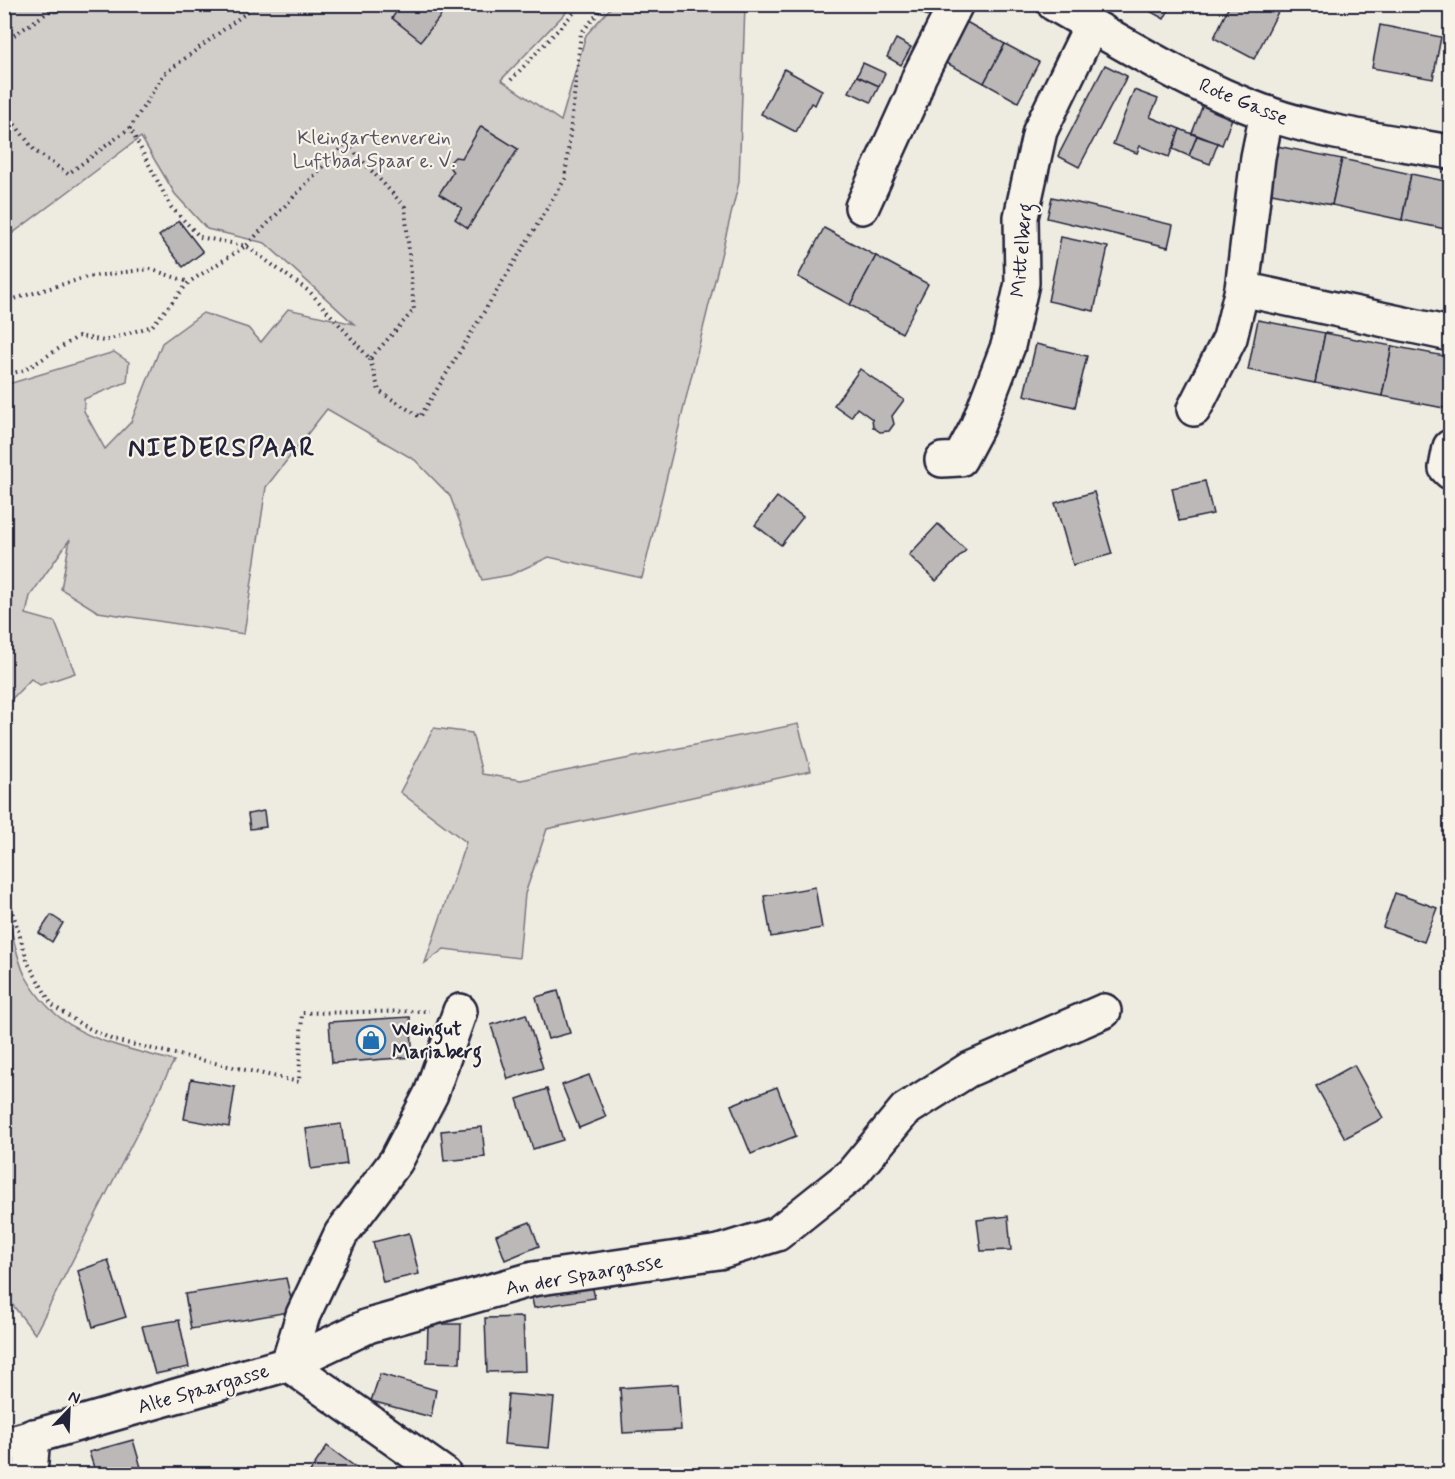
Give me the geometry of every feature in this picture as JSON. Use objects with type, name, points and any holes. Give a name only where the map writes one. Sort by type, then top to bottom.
[{"type":"street","points":[[862,207],[919,77],[956,4]]},
{"type":"street","name":"Rote Gasse","points":[[1054,4],[1210,90],[1267,114],[1317,128],[1450,153]]},
{"type":"street","name":"Mittelberg","points":[[942,460],[960,459],[977,427],[1008,346],[1022,283],[1021,217],[1040,130],[1091,26]]},
{"type":"street","points":[[1194,409],[1230,338],[1242,289],[1258,157],[1267,114]]},
{"type":"street","points":[[1242,289],[1450,334]]},
{"type":"street","points":[[1450,447],[1446,468],[1450,472]]},
{"type":"street","points":[[288,1364],[303,1315],[341,1234],[396,1161],[431,1094],[460,1011]]},
{"type":"street","name":"An der Spaargasse","points":[[288,1364],[368,1326],[533,1279],[720,1252],[777,1234],[852,1174],[905,1110],[968,1070],[1104,1011]]},
{"type":"street","name":"Alte Spaargasse","points":[[19,1441],[288,1364],[444,1474]]},
{"type":"street","points":[[19,1441],[32,1470],[30,1474]]},
{"type":"path","points":[[4,35],[6,41],[60,4]]},
{"type":"path","points":[[4,110],[34,151],[68,174],[130,128],[164,74],[258,4]]},
{"type":"path","points":[[511,80],[582,4]]},
{"type":"path","points":[[130,128],[171,207],[200,237],[246,246],[309,292],[370,359],[379,390],[420,417],[565,179],[581,33],[606,4]]},
{"type":"path","points":[[4,375],[25,370],[79,336],[104,341],[152,326],[189,282],[246,246],[346,143],[405,207],[414,310],[370,359]]},
{"type":"path","points":[[4,302],[87,277],[150,269],[189,282]]},
{"type":"path","points":[[4,884],[28,963],[52,1005],[82,1025],[113,1040],[299,1082],[302,1013],[460,1011]]},
{"type":"green space","name":"Kleingartenverein Luftbad Spaar e. V.","points":[[68,4],[573,5],[501,80],[561,121],[586,35],[613,5],[745,5],[739,182],[642,578],[549,557],[510,575],[482,580],[450,496],[415,460],[327,409],[266,487],[244,634],[98,612],[61,589],[70,539],[30,596],[26,614],[55,622],[75,673],[40,685],[31,679],[5,706],[5,385],[114,352],[129,362],[127,382],[84,399],[84,411],[105,449],[131,422],[162,343],[203,313],[248,328],[261,342],[288,309],[354,324],[265,243],[207,229],[175,194],[141,137],[5,239],[5,5],[50,5],[55,13]]},
{"type":"green space","points":[[798,724],[811,771],[547,829],[525,894],[519,958],[444,949],[425,963],[466,842],[400,792],[434,728],[472,733],[482,774],[521,780]]},
{"type":"green space","points":[[7,915],[26,977],[55,1013],[90,1036],[174,1061],[35,1334],[5,1295],[4,916]]},
{"type":"building","points":[[402,4],[450,4],[421,41],[392,18]]},
{"type":"building","points":[[906,4],[919,4],[916,10]]},
{"type":"building","points":[[919,4],[943,4],[935,20],[916,10]]},
{"type":"building","points":[[1137,4],[1172,4],[1164,19]]},
{"type":"building","points":[[1230,4],[1282,4],[1254,59],[1214,38]]},
{"type":"building","points":[[963,20],[1005,44],[984,83],[941,60]]},
{"type":"building","points":[[1380,25],[1441,37],[1433,79],[1372,68]]},
{"type":"building","points":[[896,39],[911,47],[901,65],[887,57]]},
{"type":"building","points":[[1005,44],[1039,62],[1018,102],[984,83]]},
{"type":"building","points":[[863,63],[885,73],[879,86],[857,76]]},
{"type":"building","points":[[1105,65],[1127,76],[1079,167],[1058,156]]},
{"type":"building","points":[[784,69],[822,90],[815,105],[811,103],[796,132],[761,114]]},
{"type":"building","points":[[857,76],[879,86],[871,102],[849,92]]},
{"type":"building","points":[[1134,90],[1158,99],[1150,117],[1180,129],[1169,157],[1140,146],[1137,153],[1113,144]]},
{"type":"building","points":[[1204,102],[1234,113],[1222,145],[1192,133]]},
{"type":"building","points":[[481,126],[518,149],[468,228],[455,219],[462,208],[439,194],[453,172],[450,168],[451,161],[455,157],[462,158]]},
{"type":"building","points":[[1180,129],[1197,136],[1189,156],[1173,149]]},
{"type":"building","points":[[1197,136],[1218,143],[1210,164],[1189,156]]},
{"type":"building","points":[[1272,145],[1342,159],[1332,205],[1262,191]]},
{"type":"building","points":[[1342,159],[1411,174],[1402,220],[1332,205]]},
{"type":"building","points":[[1411,174],[1450,182],[1450,230],[1402,220]]},
{"type":"building","points":[[1052,197],[1173,225],[1168,247],[1047,218]]},
{"type":"building","points":[[179,221],[203,252],[183,267],[159,236]]},
{"type":"building","points":[[824,228],[876,256],[850,305],[798,277]]},
{"type":"building","points":[[1061,237],[1108,247],[1094,311],[1048,301]]},
{"type":"building","points":[[876,256],[928,284],[902,333],[850,305]]},
{"type":"building","points":[[1258,320],[1325,333],[1315,383],[1248,370]]},
{"type":"building","points":[[1325,333],[1392,346],[1382,396],[1315,383]]},
{"type":"building","points":[[1036,344],[1087,356],[1075,407],[1024,395]]},
{"type":"building","points":[[1392,346],[1450,357],[1449,409],[1382,396]]},
{"type":"building","points":[[860,369],[904,400],[892,416],[894,424],[889,431],[880,432],[873,427],[872,419],[857,408],[851,417],[834,405]]},
{"type":"building","points":[[1205,481],[1213,514],[1179,521],[1172,488]]},
{"type":"building","points":[[1094,492],[1112,554],[1073,565],[1055,503]]},
{"type":"building","points":[[777,497],[803,517],[781,545],[755,525]]},
{"type":"building","points":[[938,524],[966,550],[936,581],[909,555]]},
{"type":"building","points":[[264,811],[266,827],[250,829],[248,814]]},
{"type":"building","points":[[815,887],[822,928],[771,937],[764,896]]},
{"type":"building","points":[[1395,893],[1437,908],[1424,942],[1383,927]]},
{"type":"building","points":[[51,915],[63,923],[52,942],[39,933]]},
{"type":"building","points":[[558,991],[570,1033],[548,1039],[536,997]]},
{"type":"building","points":[[526,1014],[543,1068],[508,1079],[491,1025]]},
{"type":"building","name":"Weingut Mariaberg","points":[[410,1017],[413,1057],[332,1063],[329,1022]]},
{"type":"building","points":[[1354,1065],[1383,1118],[1345,1138],[1316,1086]]},
{"type":"building","points":[[589,1075],[606,1117],[579,1128],[562,1085]]},
{"type":"building","points":[[191,1079],[235,1087],[229,1127],[184,1119]]},
{"type":"building","points":[[777,1087],[796,1136],[751,1154],[731,1105]]},
{"type":"building","points":[[547,1089],[563,1140],[533,1149],[517,1099]]},
{"type":"building","points":[[341,1124],[347,1164],[311,1169],[306,1129]]},
{"type":"building","points":[[482,1127],[485,1157],[444,1161],[441,1131]]},
{"type":"building","points":[[1008,1216],[1011,1250],[981,1251],[977,1220]]},
{"type":"building","points":[[530,1222],[539,1246],[505,1260],[496,1235]]},
{"type":"building","points":[[409,1233],[419,1274],[383,1282],[373,1242]]},
{"type":"building","points":[[108,1260],[126,1317],[93,1327],[78,1271]]},
{"type":"building","points":[[590,1276],[595,1298],[534,1308],[529,1286]]},
{"type":"building","points":[[286,1278],[294,1311],[191,1329],[185,1294]]},
{"type":"building","points":[[523,1317],[525,1371],[487,1372],[485,1318]]},
{"type":"building","points":[[179,1320],[189,1367],[155,1374],[142,1326]]},
{"type":"building","points":[[428,1324],[461,1324],[460,1363],[427,1362]]},
{"type":"building","points":[[380,1374],[436,1390],[431,1417],[371,1401]]},
{"type":"building","points":[[678,1384],[681,1430],[623,1433],[620,1388]]},
{"type":"building","points":[[508,1394],[554,1398],[549,1448],[504,1444]]},
{"type":"building","points":[[133,1440],[143,1474],[96,1474],[89,1452]]},
{"type":"building","points":[[327,1446],[365,1474],[309,1473]]},
{"type":"place","name":"Weingut Mariaberg","points":[[371,1040]]},
{"type":"district","name":"NIEDERSPAAR","points":[[222,447]]}]
